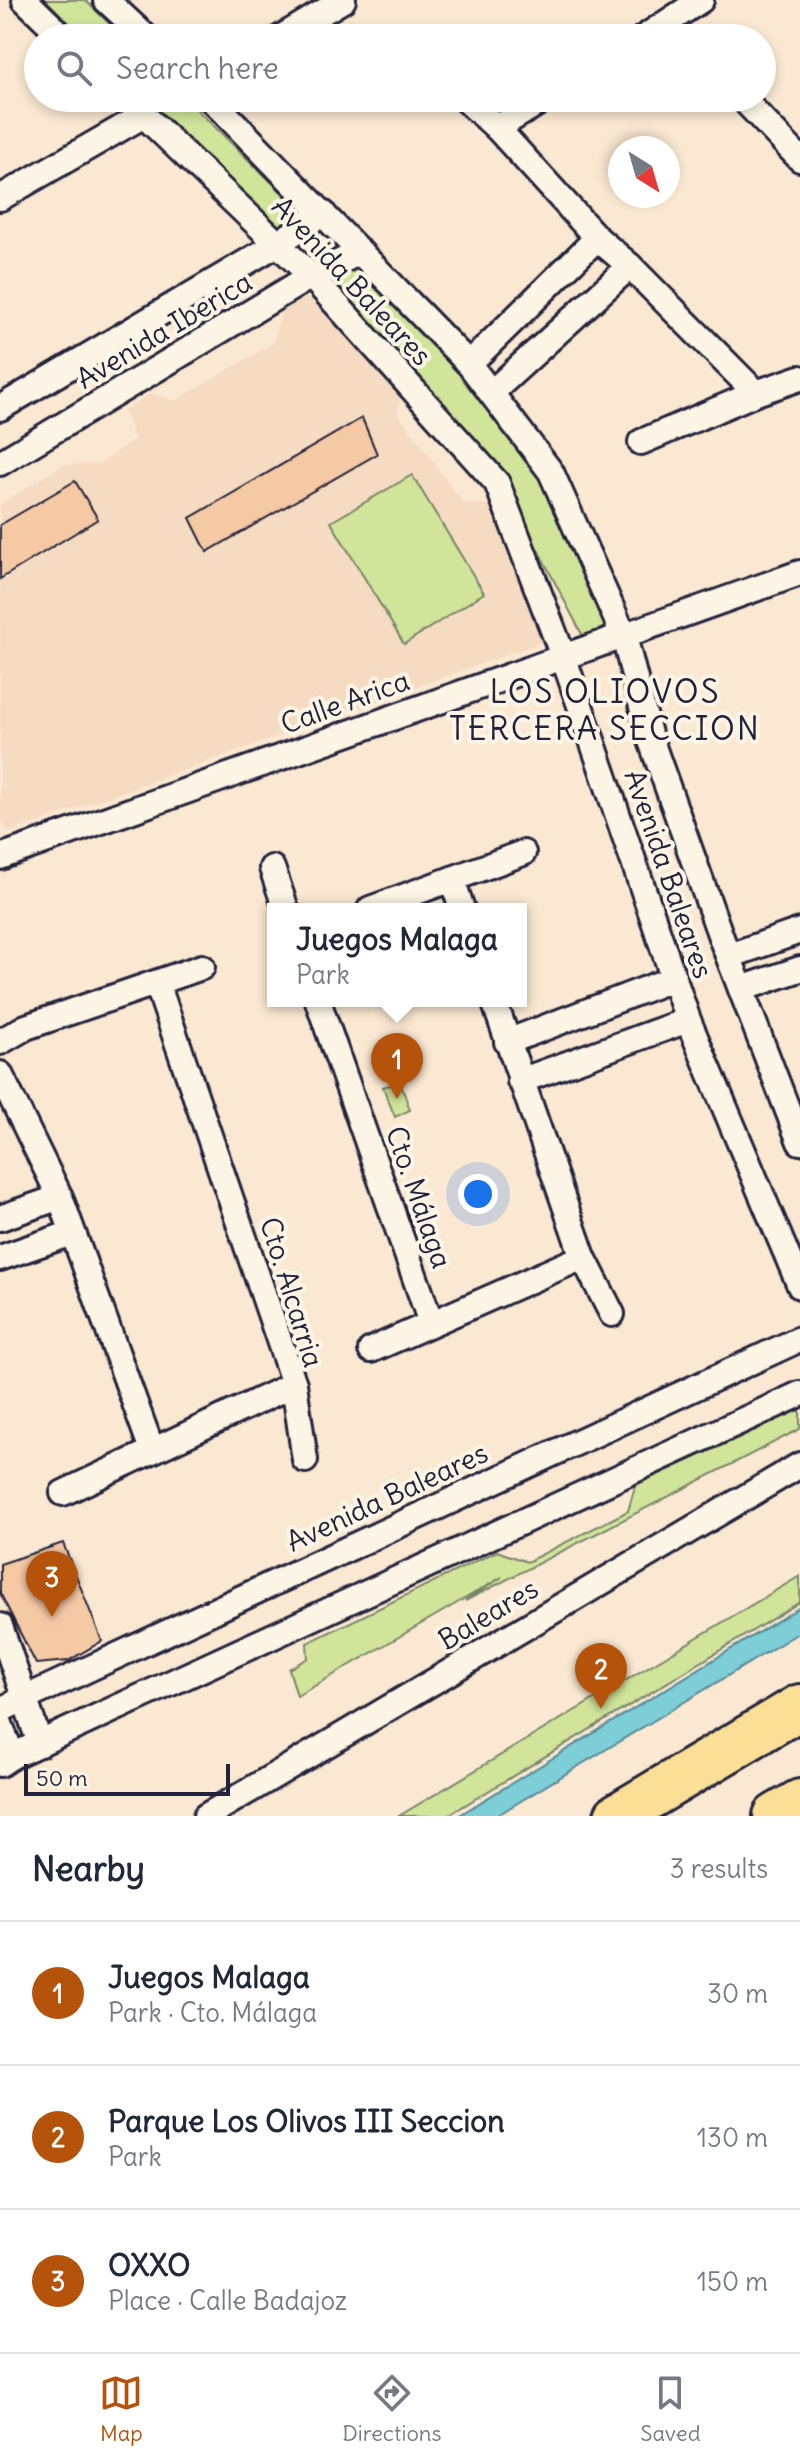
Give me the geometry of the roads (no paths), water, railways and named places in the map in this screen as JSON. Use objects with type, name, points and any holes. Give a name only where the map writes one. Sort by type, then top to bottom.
[{"type":"highway","points":[[617,1816],[800,1707]]},
{"type":"highway","points":[[776,1816],[800,1802]]},
{"type":"street","points":[[25,0],[50,24]]},
{"type":"street","points":[[106,0],[132,24]]},
{"type":"street","points":[[303,24],[343,0]]},
{"type":"street","points":[[683,24],[701,0]]},
{"type":"street","name":"Avenida Baleares","points":[[141,112],[311,276],[497,483],[563,656],[672,979],[800,1286]]},
{"type":"street","name":"Avenida Baleares","points":[[224,112],[469,364],[551,472],[624,636],[650,738],[800,1142]]},
{"type":"street","points":[[479,112],[597,238],[630,266],[756,393]]},
{"type":"street","points":[[497,128],[523,112]]},
{"type":"street","points":[[755,112],[800,159]]},
{"type":"street","points":[[0,198],[144,115]]},
{"type":"street","name":"Avenida Iberica","points":[[0,408],[277,244],[323,213]]},
{"type":"street","points":[[469,364],[597,238]]},
{"type":"street","name":"Avenida Iberica","points":[[0,463],[311,276],[360,252]]},
{"type":"street","points":[[491,393],[630,266]]},
{"type":"street","points":[[641,442],[756,393],[800,378]]},
{"type":"street","name":"Calle Arica","points":[[0,857],[800,573]]},
{"type":"street","points":[[386,903],[523,853]]},
{"type":"street","points":[[272,868],[284,903]]},
{"type":"street","points":[[452,879],[460,903]]},
{"type":"street","points":[[729,956],[800,931]]},
{"type":"street","points":[[0,1042],[26,1027],[202,967]]},
{"type":"street","points":[[741,989],[800,969]]},
{"type":"street","points":[[507,1042],[672,979]]},
{"type":"street","name":"Cto. Alcarria","points":[[63,1493],[294,1384],[157,983]]},
{"type":"street","name":"Cto. Málaga","points":[[320,1007],[431,1323]]},
{"type":"street","points":[[496,1007],[583,1257],[612,1314]]},
{"type":"street","points":[[520,1081],[688,1020]]},
{"type":"street","points":[[0,1074],[60,1197],[152,1450]]},
{"type":"street","points":[[0,1218],[60,1197]]},
{"type":"street","points":[[0,1258],[72,1233]]},
{"type":"street","points":[[371,1350],[583,1257]]},
{"type":"street","name":"Avenida Baleares","points":[[0,1710],[800,1339]]},
{"type":"street","points":[[294,1384],[305,1460]]},
{"type":"street","points":[[0,1724],[6,1760],[800,1394]]},
{"type":"street","name":"Baleares","points":[[206,1816],[800,1465]]},
{"type":"street","points":[[0,1626],[40,1744]]},
{"type":"water","points":[[800,1607],[800,1632],[496,1816],[458,1816]]},
{"type":"place","name":"Juegos Malaga","points":[[397,1099]]},
{"type":"place","name":"OXXO","points":[[52,1617]]},
{"type":"place","name":"Parque Los Olivos III Seccion","points":[[601,1709]]},
{"type":"district","name":"LOS OLIOVOS TERCERA SECCION","points":[[605,710]]}]
